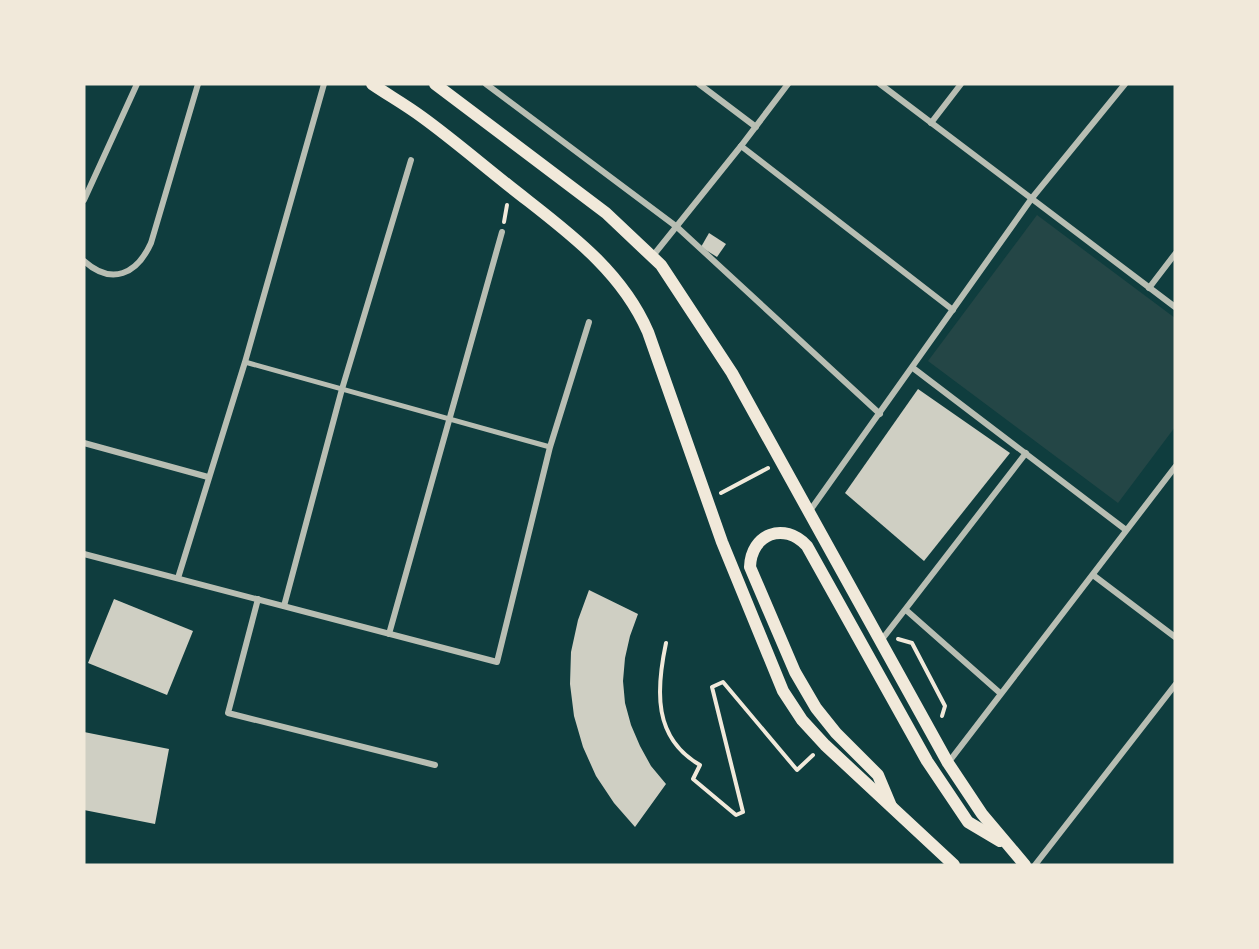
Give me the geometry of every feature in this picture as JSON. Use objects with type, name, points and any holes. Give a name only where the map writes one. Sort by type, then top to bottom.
[{"type":"main road","points":[[372,84],[422,117],[581,243],[610,271],[628,295],[641,315],[648,332],[722,543],[783,691],[802,720],[825,745],[954,865]]},
{"type":"main road","points":[[440,85],[606,213],[661,265],[732,374],[948,763],[982,814],[1025,865]]},
{"type":"main road","points":[[893,810],[878,775],[836,733],[816,708],[795,672],[750,567],[750,556],[754,546],[769,536],[780,532],[790,533],[800,538],[807,546],[927,761],[968,822],[1011,848]]},
{"type":"street","points":[[84,200],[137,84]]},
{"type":"street","points":[[84,261],[102,272],[118,274],[136,267],[144,257],[151,243],[198,84]]},
{"type":"street","points":[[178,578],[245,362],[324,84]]},
{"type":"street","points":[[486,84],[677,227],[880,414]]},
{"type":"street","points":[[699,84],[756,127]]},
{"type":"street","points":[[652,257],[788,84]]},
{"type":"street","points":[[880,84],[1175,307]]},
{"type":"street","points":[[931,123],[961,84]]},
{"type":"street","points":[[809,512],[1032,198],[1125,84]]},
{"type":"street","points":[[741,146],[953,310]]},
{"type":"street","points":[[284,606],[342,389],[411,160]]},
{"type":"street","points":[[389,634],[502,232]]},
{"type":"street","points":[[1149,288],[1175,254]]},
{"type":"street","points":[[84,554],[497,662],[550,447],[589,322]]},
{"type":"street","points":[[245,362],[550,447]]},
{"type":"street","points":[[913,368],[1126,530]]},
{"type":"street","points":[[84,443],[208,477]]},
{"type":"street","points":[[880,642],[1026,453]]},
{"type":"street","points":[[948,763],[1175,467]]},
{"type":"street","points":[[1093,575],[1175,637]]},
{"type":"street","points":[[258,599],[228,713],[435,765]]},
{"type":"street","points":[[906,610],[1000,693]]},
{"type":"street","points":[[1035,865],[1175,685]]},
{"type":"path","points":[[502,232],[510,187]]},
{"type":"path","points":[[707,500],[781,461]]},
{"type":"path","points":[[666,643],[660,669],[659,691],[661,711],[667,729],[673,742],[685,757],[700,765],[693,779],[736,815],[743,812],[712,687],[723,682],[797,770],[825,745]]},
{"type":"shaded area","points":[[1037,215],[1175,318],[1175,427],[1118,503],[928,361]]},
{"type":"building","points":[[709,233],[726,244],[717,257],[701,247]]},
{"type":"building","points":[[918,389],[1010,453],[924,561],[845,493]]},
{"type":"building","points":[[589,590],[638,614],[625,658],[623,681],[625,703],[640,746],[651,766],[666,784],[635,827],[614,803],[596,776],[583,747],[574,716],[570,684],[571,652],[578,620]]},
{"type":"building","points":[[114,599],[193,631],[167,695],[88,663]]},
{"type":"building","points":[[84,732],[169,749],[155,824],[84,810]]}]
